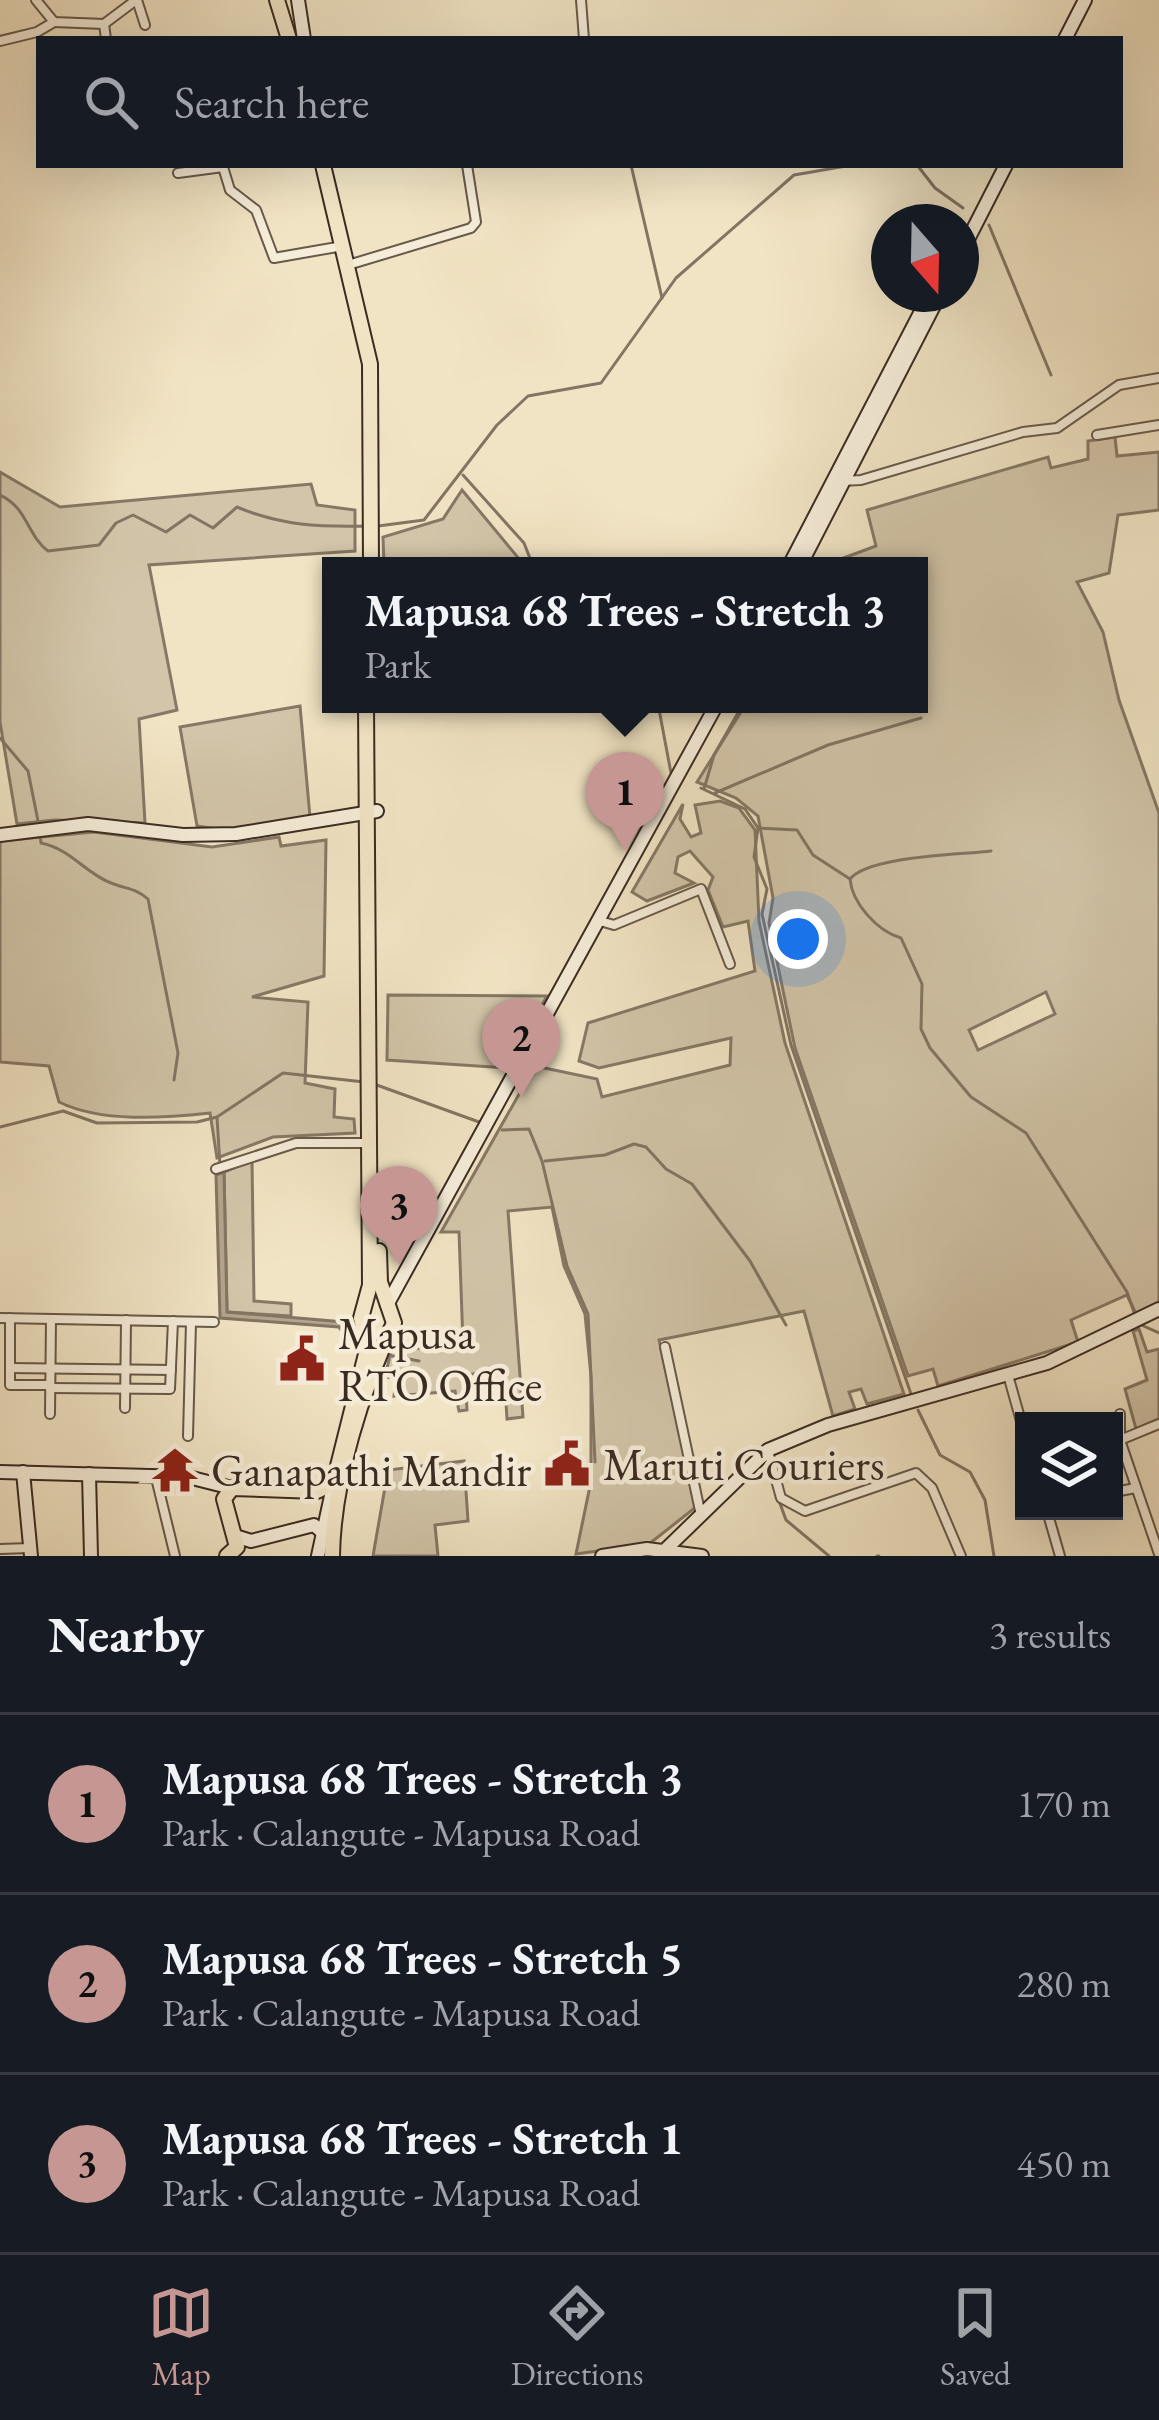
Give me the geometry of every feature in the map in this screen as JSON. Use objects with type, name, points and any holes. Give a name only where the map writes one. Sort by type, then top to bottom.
[{"type":"main road","points":[[278,0],[289,36]]},
{"type":"main road","points":[[298,0],[304,36]]},
{"type":"main road","points":[[1070,36],[1088,0]]},
{"type":"main road","points":[[324,168],[370,364],[367,557]]},
{"type":"main road","points":[[979,206],[1001,168]]},
{"type":"main road","points":[[979,215],[1002,168]]},
{"type":"main road","points":[[804,557],[921,312]]},
{"type":"main road","points":[[794,557],[930,312]]},
{"type":"main road","points":[[332,1556],[358,1426],[394,1323],[380,1265],[370,713]]},
{"type":"main road","points":[[387,1305],[717,713]]},
{"type":"main road","points":[[0,835],[88,824],[160,833],[236,834],[372,811]]},
{"type":"main road","points":[[318,1556],[368,1346],[361,1318],[367,1307],[372,811]]},
{"type":"main road","points":[[367,1307],[387,1305]]},
{"type":"main road","points":[[648,1556],[663,1552],[700,1511],[768,1450],[828,1425],[1047,1363],[1159,1309]]},
{"type":"main road","points":[[363,1330],[377,1337],[388,1334]]},
{"type":"main road","points":[[0,1475],[188,1477],[228,1494],[317,1491],[334,1482]]},
{"type":"main road","points":[[24,1475],[31,1552]]},
{"type":"main road","points":[[89,1477],[213,1487],[228,1494]]},
{"type":"main road","points":[[89,1477],[91,1556]]},
{"type":"main road","points":[[228,1494],[234,1549],[314,1525],[322,1532]]},
{"type":"main road","points":[[602,1556],[663,1552],[702,1556]]},
{"type":"street","points":[[36,0],[54,22]]},
{"type":"street","points":[[106,36],[104,24],[124,2],[136,0],[145,25]]},
{"type":"street","points":[[581,0],[584,36]]},
{"type":"street","points":[[0,41],[37,32],[54,22],[104,24]]},
{"type":"street","points":[[178,173],[210,168]]},
{"type":"street","points":[[224,168],[230,190],[256,211],[274,258],[344,246]]},
{"type":"street","points":[[348,265],[472,228],[476,222],[467,168]]},
{"type":"street","points":[[839,480],[1057,428],[1119,385],[1159,378]]},
{"type":"street","points":[[1097,435],[1159,425]]},
{"type":"street","points":[[603,922],[700,889],[730,964]]},
{"type":"street","points":[[216,1169],[296,1143],[370,1143]]},
{"type":"street","points":[[173,1321],[170,1389],[10,1385],[5,1318],[127,1320],[173,1321],[191,1322],[214,1322]]},
{"type":"street","points":[[50,1319],[50,1414]]},
{"type":"street","points":[[125,1408],[127,1320]]},
{"type":"street","points":[[188,1436],[191,1322]]},
{"type":"street","points":[[665,1347],[689,1439],[700,1511]]},
{"type":"street","points":[[10,1368],[171,1370]]},
{"type":"street","points":[[1007,1375],[1018,1412]]},
{"type":"street","points":[[1123,1439],[1159,1424]]},
{"type":"street","points":[[1123,1449],[1159,1554]]},
{"type":"street","points":[[768,1450],[781,1498],[805,1510],[916,1473],[932,1488],[961,1556]]},
{"type":"street","points":[[157,1482],[175,1556]]},
{"type":"street","points":[[1123,1490],[1136,1488]]},
{"type":"street","points":[[1050,1520],[1060,1556]]},
{"type":"street","points":[[0,1549],[31,1552]]},
{"type":"shaded area","points":[[1115,437],[1117,456],[1159,452],[1159,510],[1118,515],[1109,573],[1077,582],[1103,632],[1119,700],[1159,813],[1159,1303],[1136,1314],[1127,1295],[1071,1320],[1078,1342],[938,1386],[933,1369],[908,1376],[795,1048],[769,923],[773,898],[758,816],[736,798],[697,782],[740,713],[928,713],[928,557],[846,557],[876,546],[867,510],[1048,457],[1051,468],[1088,459],[1088,441]],"holes":[[[1046,992],[1055,1014],[978,1050],[969,1030]]]},
{"type":"shaded area","points":[[0,472],[60,507],[311,484],[317,505],[355,510],[355,551],[149,565],[177,710],[139,719],[145,823],[54,820],[17,824],[0,722]]},
{"type":"shaded area","points":[[462,490],[518,557],[384,557],[383,537],[443,519]]},
{"type":"shaded area","points":[[300,706],[310,817],[225,830],[197,826],[180,727]]},
{"type":"shaded area","points":[[720,801],[739,808],[755,830],[759,921],[785,1043],[904,1394],[867,1404],[861,1389],[849,1392],[855,1409],[833,1416],[804,1311],[659,1340],[696,1507],[649,1544],[576,1554],[591,1481],[591,1376],[585,1314],[564,1266],[552,1207],[508,1211],[523,1417],[507,1419],[504,1370],[465,1375],[467,1410],[459,1411],[455,1391],[394,1396],[396,1378],[385,1377],[391,1351],[463,1344],[459,1232],[441,1232],[535,1066],[597,1079],[602,1097],[730,1065],[731,1038],[599,1068],[579,1061],[588,1023],[755,971],[748,921],[723,927],[708,890],[713,877],[690,851],[678,857],[675,873],[694,883],[647,901],[632,892],[683,804],[680,819],[691,837],[701,833],[695,805]]},
{"type":"shaded area","points":[[94,832],[212,847],[279,837],[281,846],[326,840],[324,976],[252,997],[308,1002],[305,1083],[335,1089],[334,1117],[354,1119],[355,1133],[273,1137],[217,1158],[210,1113],[114,1116],[76,1109],[59,1102],[49,1066],[0,1062],[0,841]]},
{"type":"shaded area","points":[[388,995],[547,996],[507,1068],[387,1060]]},
{"type":"shaded area","points":[[252,1160],[254,1301],[291,1304],[291,1316],[227,1312],[224,1172]]},
{"type":"shaded area","points":[[224,1172],[227,1312],[344,1322],[359,1354],[339,1327],[220,1318],[216,1175]]},
{"type":"shaded area","points":[[1139,1329],[1147,1352],[1159,1349],[1159,1419],[1136,1429],[1125,1389],[1147,1380],[1133,1331]]},
{"type":"shaded area","points":[[464,1461],[468,1521],[435,1525],[438,1556],[373,1556],[388,1470]]},
{"type":"waterway","points":[[632,168],[662,298]]},
{"type":"waterway","points":[[378,526],[424,520],[497,425],[528,396],[601,383],[676,278],[794,175],[835,168]]},
{"type":"waterway","points":[[919,168],[935,188],[957,204]]},
{"type":"waterway","points":[[989,225],[1051,375]]},
{"type":"waterway","points":[[463,475],[524,543],[529,557]]},
{"type":"waterway","points":[[0,495],[16,507],[48,551],[99,545],[116,523],[133,515],[166,532],[190,515],[213,528],[237,507],[301,524],[368,526]]},
{"type":"waterway","points":[[660,713],[671,773]]},
{"type":"waterway","points":[[704,789],[714,755],[738,713]]},
{"type":"waterway","points":[[715,793],[828,745],[921,718]]},
{"type":"waterway","points":[[0,738],[28,771],[39,826]]},
{"type":"waterway","points":[[701,788],[745,809],[758,828],[754,857],[767,889],[762,914],[791,1045],[911,1394]]},
{"type":"waterway","points":[[758,828],[797,830],[813,855],[850,879],[867,915],[901,938],[922,984],[921,1029],[930,1048],[971,1097],[1026,1133],[1127,1292],[1135,1315]]},
{"type":"waterway","points":[[40,835],[41,843],[61,850],[102,879],[148,899],[178,1053],[174,1080]]},
{"type":"waterway","points":[[850,879],[860,871],[894,861],[991,851]]},
{"type":"waterway","points":[[0,1127],[63,1111],[97,1123],[197,1122],[217,1117],[283,1073],[364,1082]]},
{"type":"waterway","points":[[374,1084],[479,1122]]},
{"type":"waterway","points":[[217,1117],[220,1166]]},
{"type":"waterway","points":[[502,1130],[529,1129],[542,1161],[567,1266],[588,1314],[595,1462]]},
{"type":"waterway","points":[[545,1161],[605,1155],[634,1144],[646,1147],[666,1169],[692,1184],[750,1261],[786,1325]]},
{"type":"waterway","points":[[1139,1324],[1159,1333]]},
{"type":"waterway","points":[[387,1355],[419,1361]]},
{"type":"waterway","points":[[918,1410],[940,1455],[970,1472],[985,1500],[994,1556]]},
{"type":"waterway","points":[[766,1465],[786,1520],[829,1556]]},
{"type":"place","name":"Mapusa 68 Trees - Stretch 3","points":[[625,851]]},
{"type":"place","name":"Mapusa 68 Trees - Stretch 5","points":[[521,1097]]},
{"type":"place","name":"Mapusa 68 Trees - Stretch 1","points":[[399,1265]]},
{"type":"place","name":"Mapusa RTO Office","points":[[302,1359]]},
{"type":"place","name":"Maruti Couriers","points":[[567,1464]]},
{"type":"place","name":"Ganapathi Mandir","points":[[175,1470]]}]
